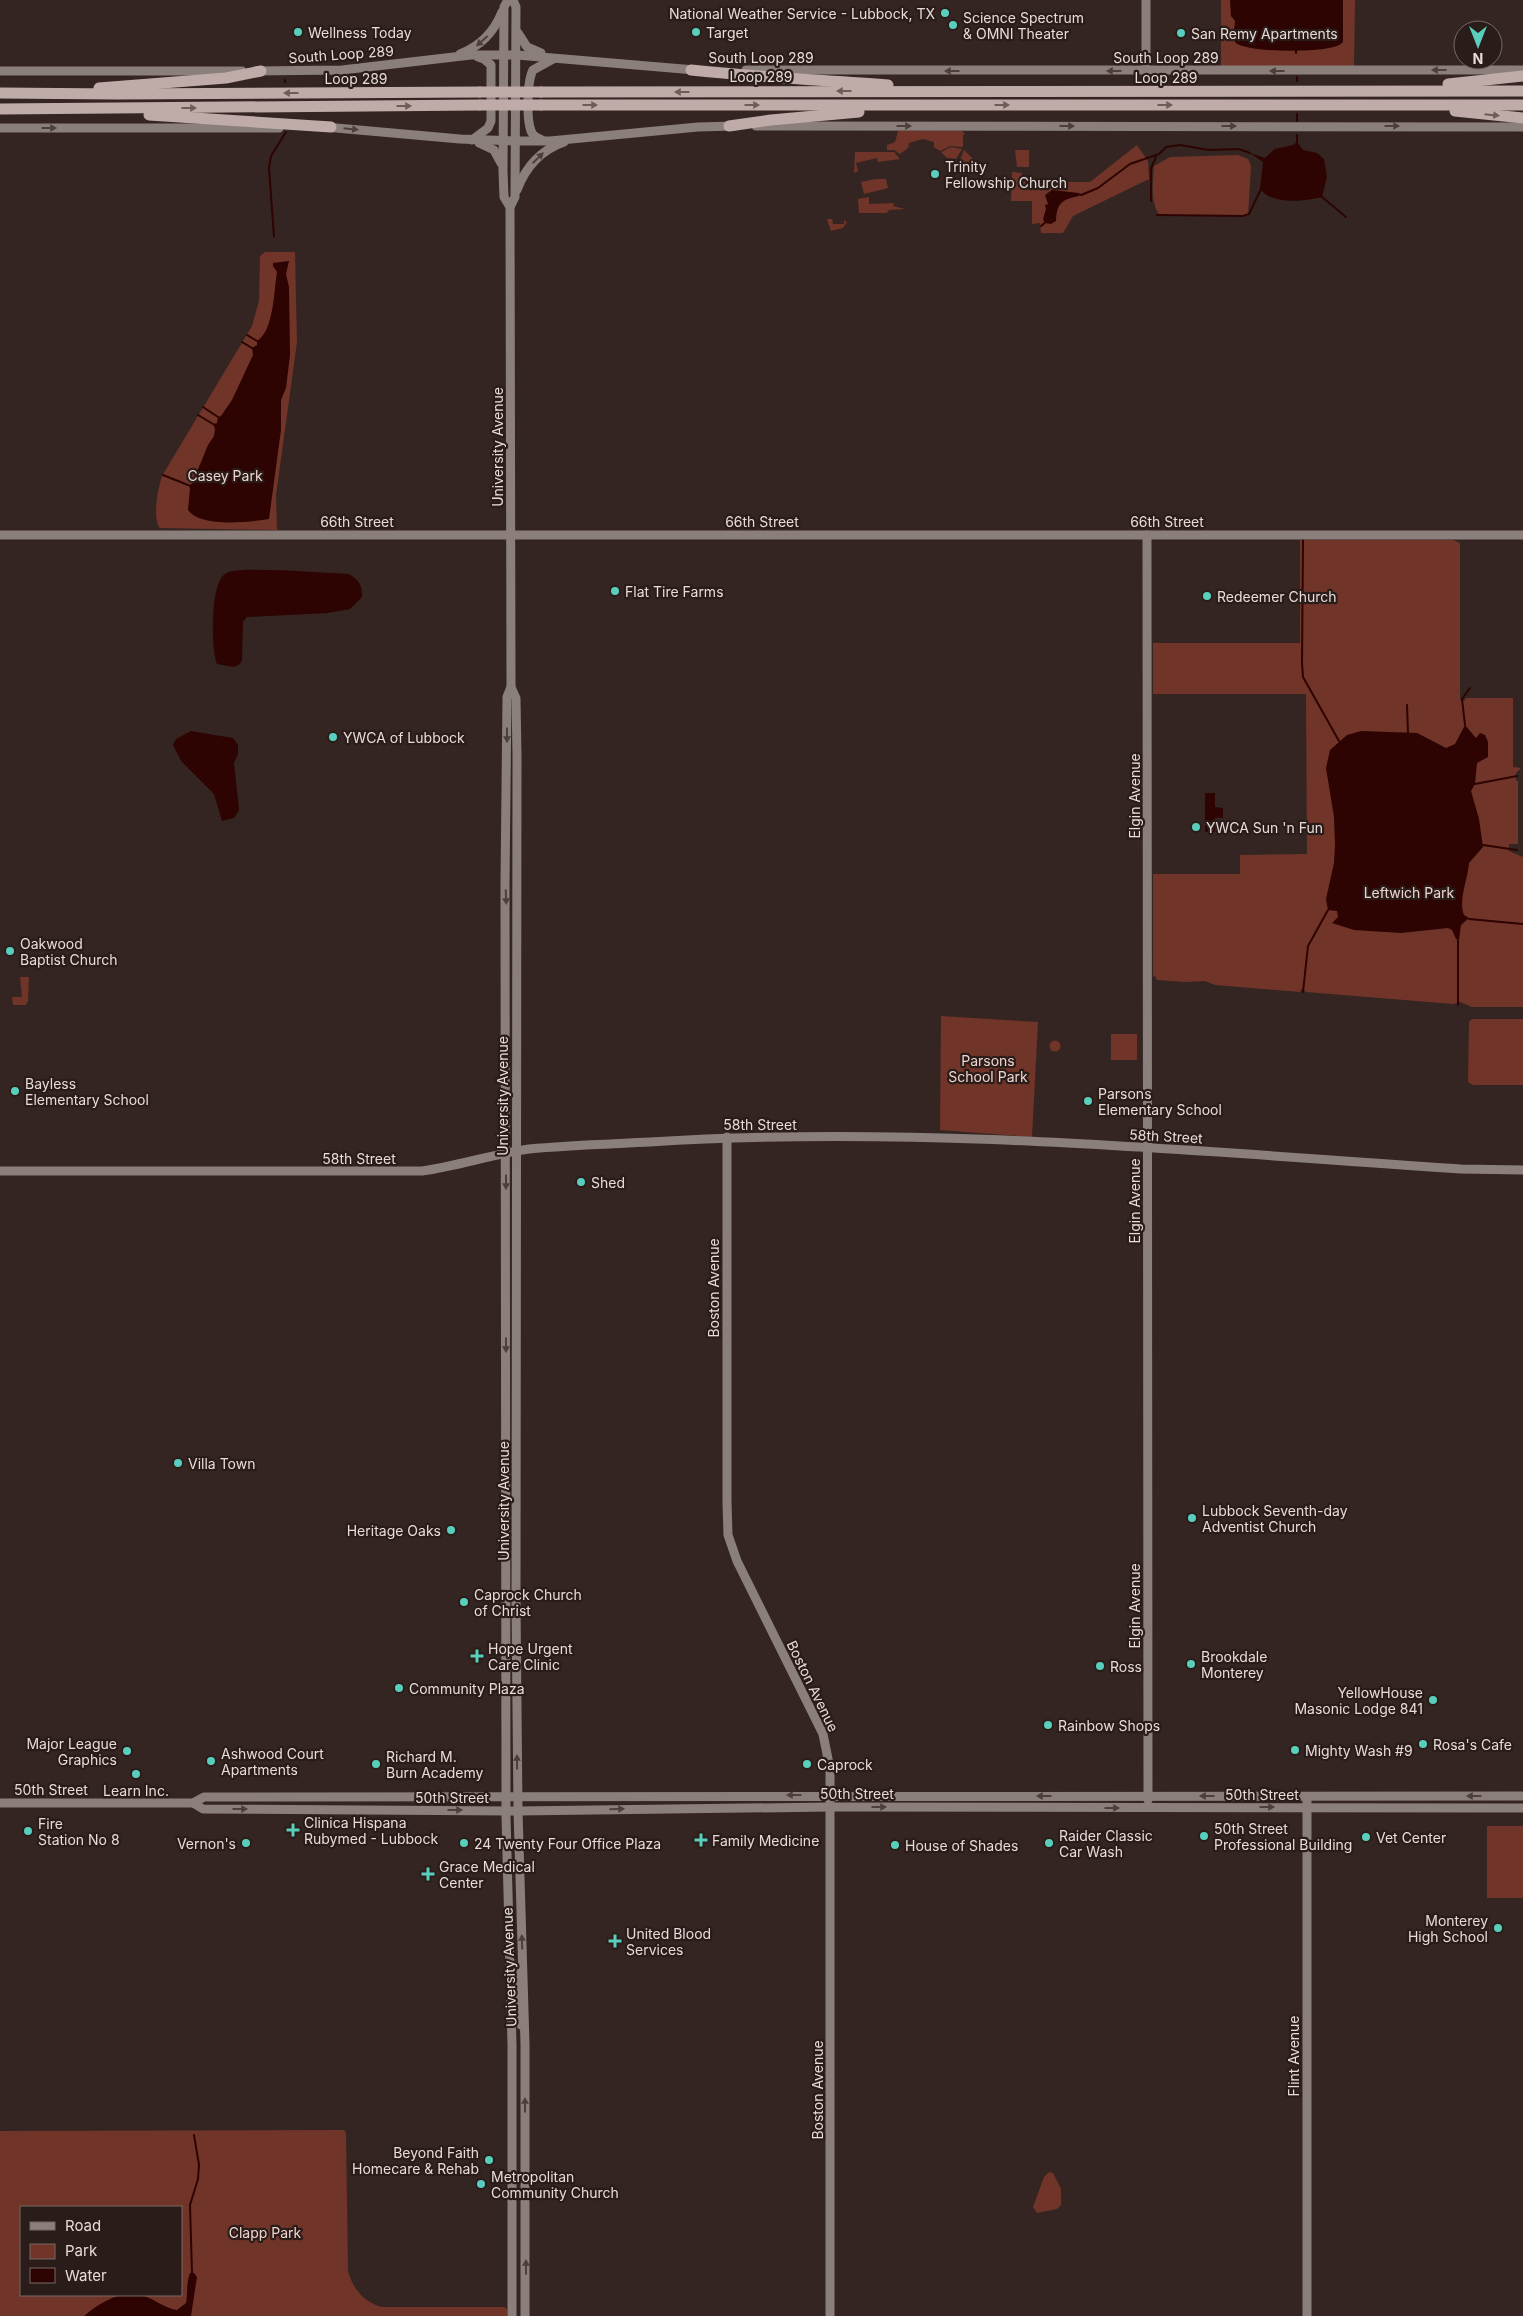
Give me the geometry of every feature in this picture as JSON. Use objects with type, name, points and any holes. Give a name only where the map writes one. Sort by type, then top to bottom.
[{"type":"highway","points":[[691,70],[900,86],[927,91]]},
{"type":"highway","points":[[79,94],[93,88],[226,78],[261,71]]},
{"type":"highway","points":[[1314,91],[1443,85],[1523,76]]},
{"type":"highway","name":"Loop 289","points":[[0,93],[1523,91]]},
{"type":"highway","name":"Loop 289","points":[[0,109],[480,105],[1523,104]]},
{"type":"highway","points":[[729,126],[771,120],[897,111],[944,105]]},
{"type":"highway","points":[[1409,105],[1523,118]]},
{"type":"highway","points":[[95,109],[203,120],[292,123],[331,127]]},
{"type":"main road","name":"University Avenue","points":[[513,0],[517,55],[515,197],[510,207],[511,687],[507,697],[505,882],[511,1152],[518,1811],[525,2044],[525,2316]]},
{"type":"main road","points":[[1146,0],[1146,71]]},
{"type":"main road","name":"University Avenue","points":[[506,3],[503,55],[503,171],[504,197],[510,207]]},
{"type":"main road","points":[[446,59],[474,48],[481,43],[494,28],[506,3]]},
{"type":"main road","points":[[516,26],[519,36],[527,47],[555,58]]},
{"type":"main road","points":[[472,55],[491,65],[491,121],[488,128],[472,140]]},
{"type":"main road","name":"South Loop 289","points":[[0,71],[342,70],[472,55],[517,55],[691,70],[1523,70]]},
{"type":"main road","points":[[543,141],[535,137],[531,129],[529,83],[533,70],[555,58]]},
{"type":"main road","points":[[0,128],[331,127],[472,140],[543,141],[729,126],[1523,127]]},
{"type":"main road","points":[[515,197],[524,174],[539,156],[558,144],[578,138]]},
{"type":"main road","points":[[472,140],[494,150],[497,153],[503,171]]},
{"type":"main road","name":"66th Street","points":[[0,535],[1523,536]]},
{"type":"main road","name":"Elgin Avenue","points":[[1147,535],[1148,1808]]},
{"type":"main road","name":"58th Street","points":[[0,1171],[422,1171],[445,1168],[511,1152],[727,1137],[935,1137],[1461,1169],[1523,1170]]},
{"type":"main road","name":"Boston Avenue","points":[[727,1137],[726,1502],[728,1535],[737,1561],[823,1734],[828,1753],[830,1795],[830,2316]]},
{"type":"main road","name":"University Avenue","points":[[511,1152],[506,1811],[512,2045],[512,2316]]},
{"type":"main road","name":"50th Street","points":[[0,1803],[193,1803],[204,1797],[506,1795],[1523,1796]]},
{"type":"main road","name":"Flint Avenue","points":[[1307,1796],[1307,2316]]},
{"type":"main road","name":"50th Street","points":[[193,1803],[203,1809],[506,1811],[830,1807],[1523,1808]]},
{"type":"main road","points":[[508,1904],[520,1904]]},
{"type":"main road","points":[[510,1965],[516,1972],[518,2015],[525,2044]]},
{"type":"main road","points":[[512,2303],[519,2309],[519,2316]]},
{"type":"green space","points":[[1221,0],[1355,0],[1354,66],[1221,66]]},
{"type":"green space","points":[[898,131],[962,131],[965,134],[963,135],[963,147],[950,146],[940,151],[934,147],[934,142],[923,139],[909,143],[908,148],[900,154],[894,150],[887,150],[887,145],[895,142]]},
{"type":"green space","points":[[1137,145],[1148,161],[1149,179],[1073,216],[1063,233],[1041,233],[1040,223],[1032,224],[1032,201],[1011,201],[1012,172],[1022,173],[1022,182],[1090,182]]},
{"type":"green space","points":[[951,147],[962,149],[956,159],[947,158],[941,152]]},
{"type":"green space","points":[[964,150],[975,161],[976,170],[974,173],[972,168],[960,160]]},
{"type":"green space","points":[[1015,150],[1029,150],[1029,167],[1017,167]]},
{"type":"green space","points":[[855,152],[894,152],[900,159],[878,162],[877,158],[856,163],[858,171],[854,173]]},
{"type":"green space","points":[[1238,155],[1248,159],[1251,166],[1248,216],[1160,216],[1153,199],[1154,166],[1170,157]]},
{"type":"green space","points":[[886,179],[888,188],[864,194],[861,182]]},
{"type":"green space","points":[[869,197],[869,204],[894,203],[893,206],[905,209],[889,210],[887,213],[859,213],[858,199]]},
{"type":"green space","points":[[827,219],[832,219],[833,224],[844,224],[844,220],[847,222],[843,228],[831,231]]},
{"type":"green space","name":"Casey Park","points":[[265,252],[295,252],[297,342],[276,495],[277,530],[160,528],[156,518],[156,511],[162,476],[252,326],[259,301],[260,256]]},
{"type":"green space","name":"Leftwich Park","points":[[1300,540],[1453,540],[1460,543],[1460,700],[1464,701],[1466,698],[1513,698],[1513,767],[1521,768],[1516,773],[1516,781],[1518,781],[1518,844],[1509,844],[1509,851],[1523,857],[1523,1007],[1472,1007],[1460,1002],[1453,1004],[1306,992],[1302,988],[1300,992],[1215,985],[1205,981],[1157,980],[1155,976],[1153,977],[1153,874],[1240,874],[1240,855],[1307,854],[1306,694],[1153,694],[1153,643],[1300,643]]},
{"type":"green space","points":[[20,977],[29,977],[28,1001],[26,1005],[13,1005],[12,997],[22,997]]},
{"type":"green space","name":"Parsons School Park","points":[[941,1016],[1038,1022],[1032,1137],[940,1130]]},
{"type":"green space","points":[[1472,1019],[1523,1019],[1523,1085],[1473,1085],[1468,1082],[1469,1022]]},
{"type":"green space","points":[[1111,1034],[1137,1034],[1137,1060],[1111,1060]]},
{"type":"green space","points":[[1055,1040],[1061,1046],[1055,1052],[1049,1046]]},
{"type":"green space","points":[[1487,1826],[1523,1826],[1523,1898],[1487,1898]]},
{"type":"green space","name":"Clapp Park","points":[[344,2130],[346,2133],[348,2271],[360,2294],[381,2307],[504,2307],[507,2309],[507,2316],[0,2316],[0,2131]]},
{"type":"green space","points":[[1049,2172],[1053,2173],[1061,2189],[1061,2205],[1057,2209],[1037,2213],[1033,2207],[1044,2177]]},
{"type":"water","points":[[1230,0],[1343,0],[1343,42],[1337,46],[1325,49],[1291,51],[1256,49],[1243,46],[1236,43],[1234,38],[1235,21],[1231,16]]},
{"type":"water","points":[[1297,142],[1303,150],[1317,153],[1324,159],[1327,177],[1322,197],[1298,201],[1272,198],[1260,188],[1263,162],[1250,153],[1265,158],[1275,149],[1293,145]]},
{"type":"water","points":[[1052,190],[1082,195],[1060,204],[1056,221],[1051,224],[1045,223],[1043,219],[1046,209],[1045,205],[1048,204],[1045,195]]},
{"type":"water","points":[[289,261],[286,274],[289,287],[290,355],[286,388],[281,400],[281,430],[269,519],[214,522],[194,516],[188,510],[190,488],[188,485],[192,484],[208,445],[214,436],[215,429],[213,424],[217,423],[218,417],[221,416],[232,400],[253,355],[252,348],[257,345],[257,341],[263,336],[267,328],[272,309],[277,272],[273,263]]},
{"type":"water","points":[[279,570],[349,574],[360,584],[362,597],[350,609],[328,613],[247,617],[243,622],[242,660],[240,664],[234,667],[217,664],[213,617],[214,603],[220,580],[225,574],[230,572]]},
{"type":"water","points":[[1465,725],[1476,738],[1480,733],[1485,735],[1488,742],[1488,757],[1477,763],[1475,784],[1471,791],[1479,819],[1483,847],[1469,863],[1462,909],[1464,915],[1469,918],[1461,925],[1459,940],[1456,939],[1452,930],[1448,928],[1401,933],[1354,930],[1332,923],[1338,917],[1337,911],[1328,910],[1326,899],[1334,863],[1335,845],[1334,817],[1326,768],[1330,750],[1347,735],[1361,731],[1417,733],[1446,748],[1455,744]]},
{"type":"water","points":[[191,731],[233,738],[238,745],[238,754],[234,763],[239,810],[234,818],[222,821],[214,794],[181,761],[173,745],[176,739]]},
{"type":"water","points":[[1205,793],[1215,793],[1215,807],[1223,808],[1223,818],[1215,818],[1215,832],[1205,832]]},
{"type":"water","points":[[190,2273],[194,2273],[197,2277],[191,2316],[84,2316],[103,2302],[118,2296],[144,2296],[177,2310],[186,2303]]},
{"type":"waterway","points":[[1297,114],[1297,121]]},
{"type":"waterway","points":[[274,237],[269,168],[271,156],[286,132]]},
{"type":"waterway","points":[[1297,135],[1297,142]]},
{"type":"waterway","points":[[1081,195],[1098,188],[1130,164],[1159,154],[1166,147],[1180,145],[1209,150],[1239,149],[1250,153]]},
{"type":"waterway","points":[[1151,201],[1151,168],[1156,157]]},
{"type":"waterway","points":[[1157,215],[1243,216],[1249,214],[1261,189]]},
{"type":"waterway","points":[[1322,197],[1346,217]]},
{"type":"waterway","points":[[1041,226],[1047,221]]},
{"type":"waterway","points":[[247,335],[257,341]]},
{"type":"waterway","points":[[242,342],[252,348]]},
{"type":"waterway","points":[[203,407],[218,417]]},
{"type":"waterway","points":[[198,415],[213,424]]},
{"type":"waterway","points":[[163,475],[188,485]]},
{"type":"waterway","points":[[1303,540],[1303,677],[1339,741]]},
{"type":"waterway","points":[[1465,725],[1462,699],[1470,688]]},
{"type":"waterway","points":[[1407,705],[1408,733]]},
{"type":"waterway","points":[[1475,784],[1517,776]]},
{"type":"waterway","points":[[1483,845],[1517,850]]},
{"type":"waterway","points":[[1303,992],[1308,946],[1328,910]]},
{"type":"waterway","points":[[1469,919],[1523,924]]},
{"type":"waterway","points":[[1458,940],[1458,1005]]},
{"type":"waterway","points":[[192,2273],[190,2205],[198,2179],[199,2165],[194,2135]]},
{"type":"place","name":"National Weather Service - Lubbock, TX","points":[[945,13]]},
{"type":"place","name":"Science Spectrum & OMNI Theater","points":[[953,25]]},
{"type":"place","name":"Wellness Today","points":[[298,32]]},
{"type":"place","name":"Target","points":[[696,32]]},
{"type":"place","name":"San Remy Apartments","points":[[1181,33]]},
{"type":"place","name":"Trinity Fellowship Church","points":[[935,174]]},
{"type":"place","name":"Flat Tire Farms","points":[[615,591]]},
{"type":"place","name":"Redeemer Church","points":[[1207,596]]},
{"type":"place","name":"YWCA of Lubbock","points":[[333,737]]},
{"type":"place","name":"YWCA Sun 'n Fun","points":[[1196,827]]},
{"type":"place","name":"Oakwood Baptist Church","points":[[10,951]]},
{"type":"place","name":"Bayless Elementary School","points":[[15,1091]]},
{"type":"place","name":"Parsons Elementary School","points":[[1088,1101]]},
{"type":"place","name":"Shed","points":[[581,1182]]},
{"type":"place","name":"Villa Town","points":[[178,1463]]},
{"type":"place","name":"Lubbock Seventh-day Adventist Church","points":[[1192,1518]]},
{"type":"place","name":"Heritage Oaks","points":[[451,1530]]},
{"type":"place","name":"Caprock Church of Christ","points":[[464,1602]]},
{"type":"place","name":"Hope Urgent Care Clinic","points":[[477,1656]]},
{"type":"place","name":"Brookdale Monterey","points":[[1191,1664]]},
{"type":"place","name":"Ross","points":[[1100,1666]]},
{"type":"place","name":"Community Plaza","points":[[399,1688]]},
{"type":"place","name":"YellowHouse Masonic Lodge 841","points":[[1433,1700]]},
{"type":"place","name":"Rainbow Shops","points":[[1048,1725]]},
{"type":"place","name":"Rosa's Cafe","points":[[1423,1744]]},
{"type":"place","name":"Mighty Wash #9","points":[[1295,1750]]},
{"type":"place","name":"Major League Graphics","points":[[127,1751]]},
{"type":"place","name":"Ashwood Court Apartments","points":[[211,1761]]},
{"type":"place","name":"Richard M. Burn Academy","points":[[376,1764]]},
{"type":"place","name":"Caprock","points":[[807,1764]]},
{"type":"place","name":"Learn Inc.","points":[[136,1774]]},
{"type":"place","name":"Clinica Hispana Rubymed - Lubbock","points":[[293,1830]]},
{"type":"place","name":"Fire Station No 8","points":[[28,1831]]},
{"type":"place","name":"50th Street Professional Building","points":[[1204,1836]]},
{"type":"place","name":"Vet Center","points":[[1366,1837]]},
{"type":"place","name":"Family Medicine","points":[[701,1840]]},
{"type":"place","name":"Vernon's","points":[[246,1843]]},
{"type":"place","name":"24 Twenty Four Office Plaza","points":[[464,1843]]},
{"type":"place","name":"Raider Classic Car Wash","points":[[1049,1843]]},
{"type":"place","name":"House of Shades","points":[[895,1845]]},
{"type":"place","name":"Grace Medical Center","points":[[428,1874]]},
{"type":"place","name":"Monterey High School","points":[[1498,1928]]},
{"type":"place","name":"United Blood Services","points":[[615,1941]]},
{"type":"place","name":"Beyond Faith Homecare & Rehab","points":[[489,2160]]},
{"type":"place","name":"Metropolitan Community Church","points":[[481,2184]]}]
